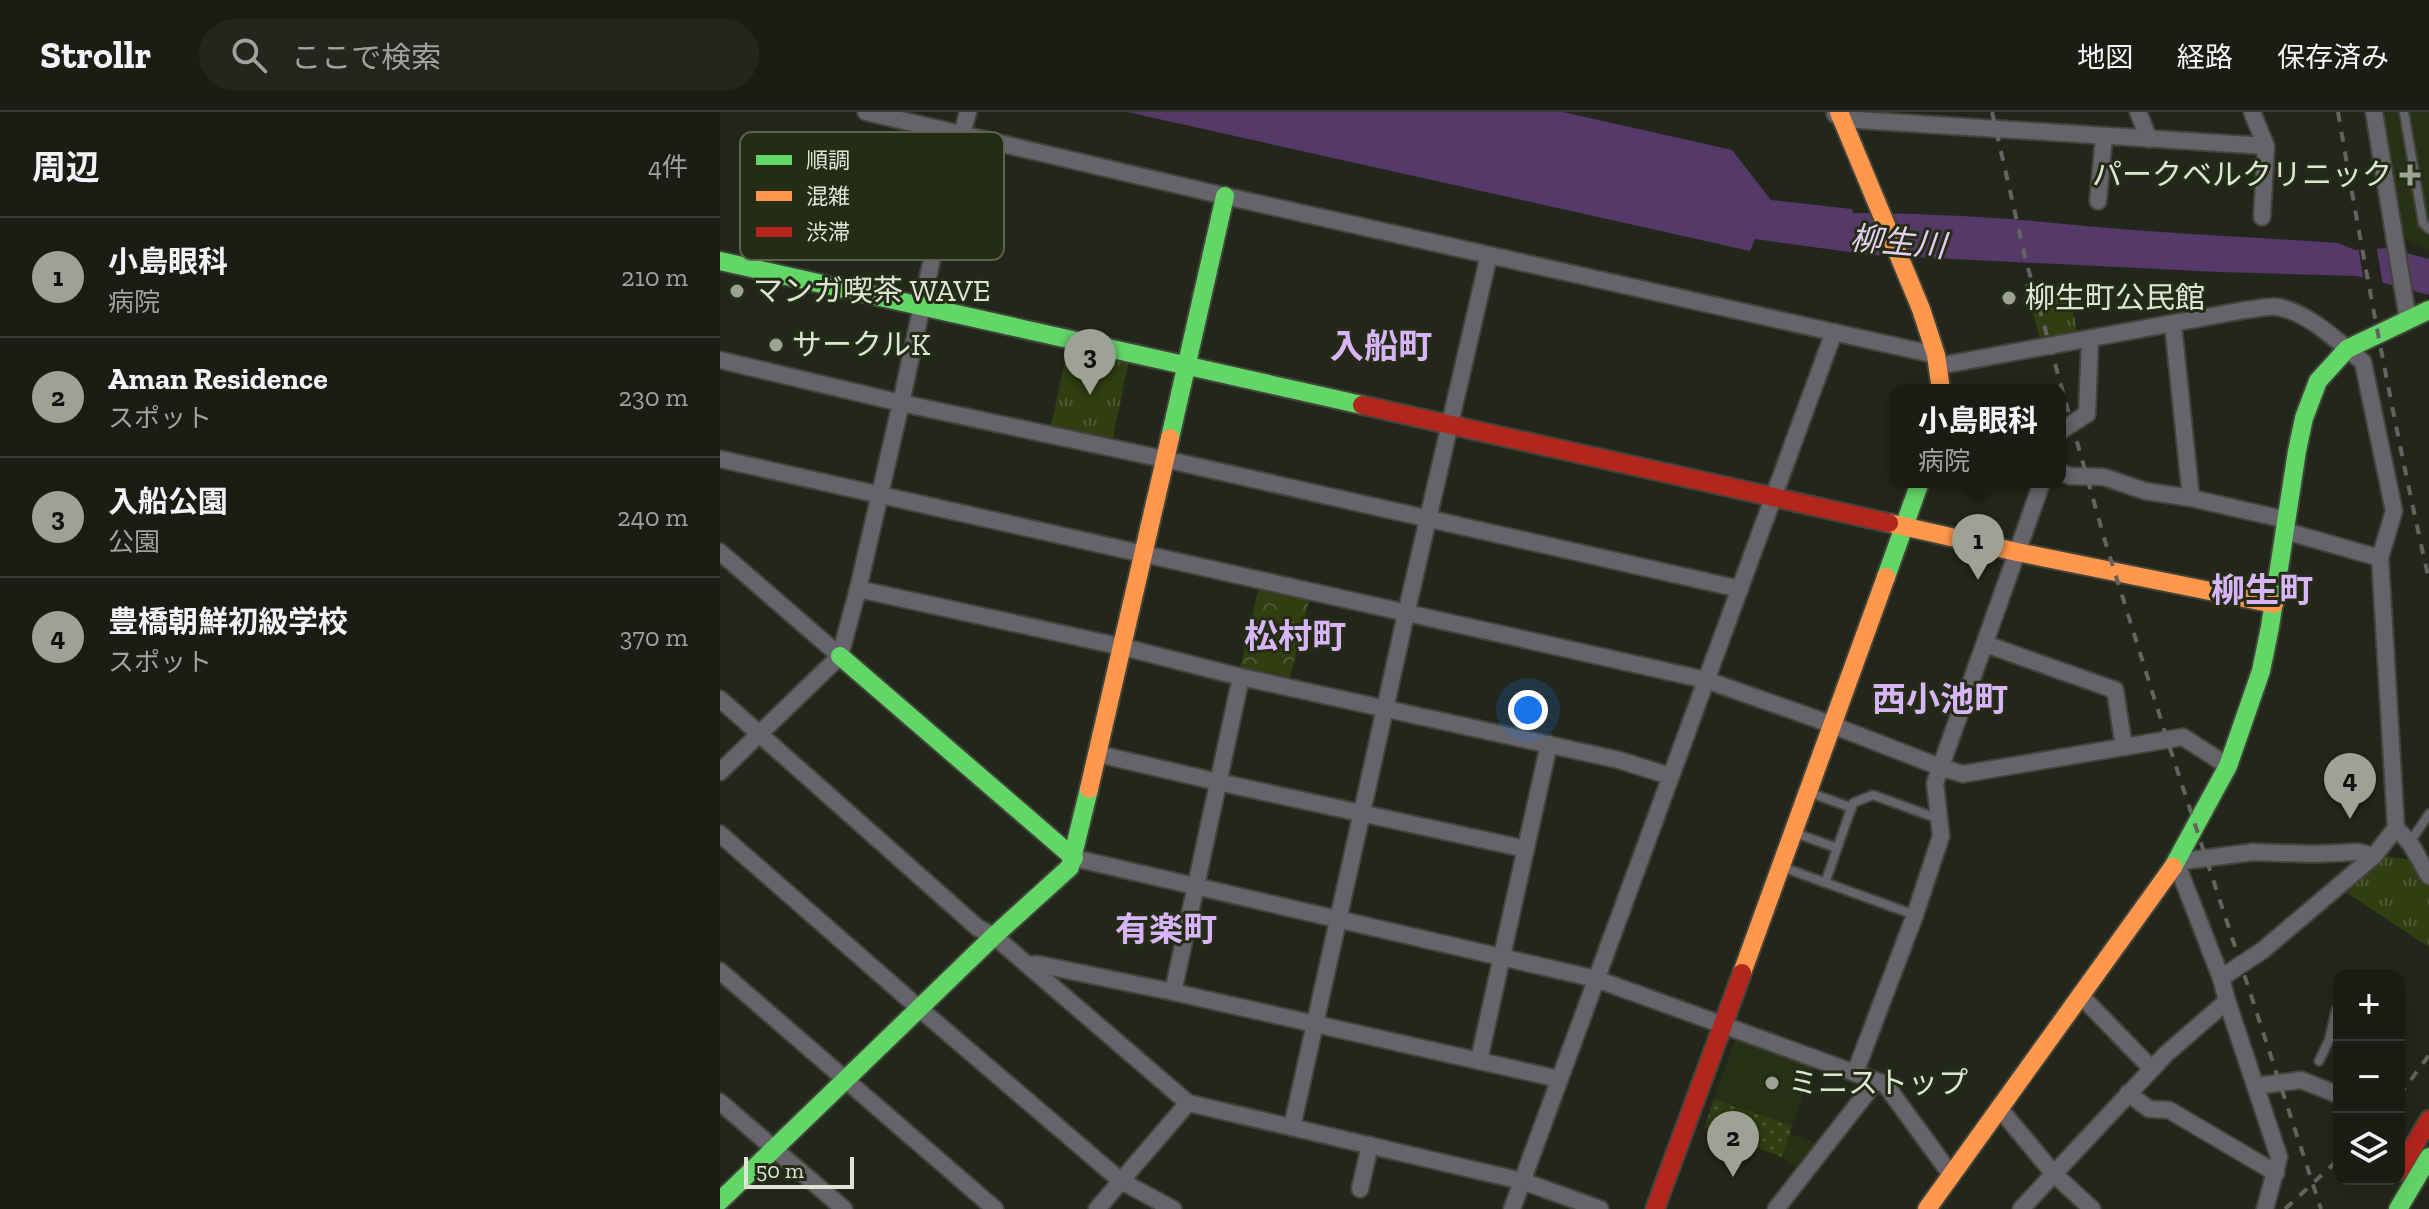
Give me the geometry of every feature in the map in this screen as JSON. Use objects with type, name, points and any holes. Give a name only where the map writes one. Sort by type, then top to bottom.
[{"type":"main road","points":[[1838,114],[1901,261],[1937,360],[1940,384]]},
{"type":"main road","points":[[720,1201],[994,936],[1070,867],[1225,196]]},
{"type":"main road","points":[[720,261],[2017,552],[2274,604]]},
{"type":"main road","points":[[1927,1209],[2176,862],[2228,766],[2261,671],[2304,418],[2318,381],[2347,349],[2429,310]]},
{"type":"main road","points":[[1655,1209],[1918,488]]},
{"type":"main road","points":[[840,656],[1074,858]]},
{"type":"main road","points":[[2405,1161],[2429,1120]]},
{"type":"main road","points":[[2398,1209],[2429,1157]]},
{"type":"street","points":[[866,112],[956,132]]},
{"type":"street","points":[[961,132],[968,112]]},
{"type":"street","points":[[2138,112],[2149,139]]},
{"type":"street","points":[[2252,112],[2266,146],[2262,217]]},
{"type":"street","points":[[2374,112],[2408,320]]},
{"type":"street","points":[[1838,114],[1938,118],[2104,137],[2266,146]]},
{"type":"street","points":[[2098,201],[2104,137]]},
{"type":"street","points":[[1004,143],[1225,196],[1834,332],[1937,360],[2090,339],[2245,310],[2275,307],[2305,318],[2363,362],[2394,511],[2380,558],[2396,828],[2410,843],[2429,876]]},
{"type":"street","points":[[1292,1127],[1489,255]]},
{"type":"street","points":[[720,772],[840,656],[932,260]]},
{"type":"street","points":[[2173,324],[2191,498]]},
{"type":"street","points":[[1512,1209],[1834,332]]},
{"type":"street","points":[[2066,427],[2087,414],[2090,339]]},
{"type":"street","points":[[720,360],[1740,589]]},
{"type":"street","points":[[720,459],[1706,680],[1963,774],[2183,737],[2228,766]]},
{"type":"street","points":[[2066,474],[2104,477],[2145,491],[2191,498],[2380,558]]},
{"type":"street","points":[[1855,1073],[1915,915],[1941,836],[1934,790],[1940,767],[2040,488]]},
{"type":"street","points":[[720,552],[840,656]]},
{"type":"street","points":[[858,589],[1619,760],[1670,776]]},
{"type":"street","points":[[1985,644],[2115,690],[2124,747]]},
{"type":"street","points":[[1173,992],[1241,677]]},
{"type":"street","points":[[720,699],[978,928],[994,936],[1188,1103],[1522,1181],[1600,1209]]},
{"type":"street","points":[[1479,1060],[1549,744]]},
{"type":"street","points":[[1098,754],[1526,849]]},
{"type":"street","points":[[2221,978],[2263,950],[2374,856],[2396,828]]},
{"type":"street","points":[[720,834],[1121,1181],[1173,1209]]},
{"type":"street","points":[[2265,1209],[2279,1157],[2221,978],[2176,862],[2253,852],[2358,852],[2374,856]]},
{"type":"street","points":[[1074,858],[1596,979],[1885,1084],[1952,1176]]},
{"type":"street","points":[[1028,965],[1037,964],[1173,992],[1559,1079]]},
{"type":"street","points":[[720,971],[995,1209]]},
{"type":"street","points":[[2082,997],[2152,1069]]},
{"type":"street","points":[[2021,1209],[2128,1093],[2185,1036],[2227,1001]]},
{"type":"street","points":[[2256,1086],[2313,1079],[2333,1091]]},
{"type":"street","points":[[1776,1209],[1876,1081]]},
{"type":"street","points":[[2128,1093],[2149,1109],[2169,1110],[2276,1173]]},
{"type":"street","points":[[720,1102],[844,1209]]},
{"type":"street","points":[[1097,1209],[1188,1103]]},
{"type":"street","points":[[2000,1109],[2054,1174],[2092,1209]]},
{"type":"street","points":[[1360,1189],[1370,1145]]},
{"type":"lane","points":[[2404,112],[2423,223],[2429,229]]},
{"type":"lane","points":[[1809,792],[1852,808]]},
{"type":"lane","points":[[1825,883],[1853,803],[1873,795],[1940,820]]},
{"type":"lane","points":[[2410,843],[2429,814]]},
{"type":"lane","points":[[1794,833],[1837,848]]},
{"type":"lane","points":[[1781,867],[1915,915]]},
{"type":"lane","points":[[2319,1061],[2333,1023]]},
{"type":"shaded area","name":"パークベルクリニック","points":[[2383,112],[2429,112],[2429,250],[2401,237]]},
{"type":"shaded area","points":[[1736,1038],[1813,1065],[1792,1126],[1714,1099]]},
{"type":"shaded area","points":[[1790,1133],[1820,1145],[1800,1171],[1782,1157]]},
{"type":"green space","points":[[2025,284],[2068,286],[2077,331],[2040,339]]},
{"type":"green space","points":[[1068,347],[1129,359],[1112,443],[1050,430]]},
{"type":"green space","points":[[1259,586],[1310,597],[1289,682],[1240,669]]},
{"type":"green space","points":[[2385,856],[2411,860],[2429,887],[2429,947],[2347,893]]},
{"type":"green space","points":[[1714,1099],[1792,1126],[1782,1157],[1704,1128]]},
{"type":"water","name":"柳生川","points":[[1127,112],[1563,112],[1732,150],[1771,200],[1852,209],[1853,213],[1999,218],[2338,243],[2355,250],[2388,248],[2429,259],[2429,295],[2357,276],[1871,255],[1755,239],[1750,251]]},
{"type":"pier","points":[[2376,244],[2383,285],[2364,282],[2358,246]]},
{"type":"railway","points":[[1992,112],[2026,261],[2061,384]]},
{"type":"railway","points":[[2338,112],[2380,347],[2429,580]]},
{"type":"railway","points":[[2066,403],[2105,541],[2167,739],[2321,1209]]},
{"type":"railway","points":[[2405,1088],[2429,1055]]},
{"type":"railway","points":[[2285,1209],[2333,1165]]},
{"type":"traffic: fast","points":[[1170,438],[1225,196]]},
{"type":"traffic: fast","points":[[720,261],[1362,405]]},
{"type":"traffic: fast","points":[[2173,867],[2228,766],[2261,671],[2297,451],[2304,418],[2318,381],[2347,349],[2429,310]]},
{"type":"traffic: fast","points":[[1886,577],[1918,488]]},
{"type":"traffic: fast","points":[[840,656],[1074,858]]},
{"type":"traffic: fast","points":[[720,1201],[994,936],[1070,867],[1089,789]]},
{"type":"traffic: fast","points":[[2398,1209],[2429,1157]]},
{"type":"traffic: slow","points":[[1839,112],[1921,309],[1936,355],[1940,384]]},
{"type":"traffic: slow","points":[[1089,789],[1170,438]]},
{"type":"traffic: slow","points":[[1889,523],[2274,604]]},
{"type":"traffic: slow","points":[[1742,973],[1886,577]]},
{"type":"traffic: slow","points":[[1927,1209],[2173,867]]},
{"type":"traffic: jam","points":[[1362,405],[1889,523]]},
{"type":"traffic: jam","points":[[1655,1209],[1742,973]]},
{"type":"traffic: jam","points":[[2405,1161],[2429,1120]]},
{"type":"place","name":"パークベルクリニック","points":[[2410,175]]},
{"type":"place","name":"マンガ喫茶 WAVE","points":[[737,291]]},
{"type":"place","name":"柳生町公民館","points":[[2009,298]]},
{"type":"place","name":"サークルK","points":[[776,345]]},
{"type":"place","name":"入船公園","points":[[1090,395]]},
{"type":"place","name":"小島眼科","points":[[1978,580]]},
{"type":"place","name":"豊橋朝鮮初級学校","points":[[2350,819]]},
{"type":"place","name":"ミニストップ","points":[[1772,1083]]},
{"type":"place","name":"Aman Residence","points":[[1733,1177]]},
{"type":"district","name":"入船町","points":[[1381,346]]},
{"type":"district","name":"柳生町","points":[[2262,590]]},
{"type":"district","name":"松村町","points":[[1295,636]]},
{"type":"district","name":"西小池町","points":[[1940,699]]},
{"type":"district","name":"有楽町","points":[[1166,929]]}]
